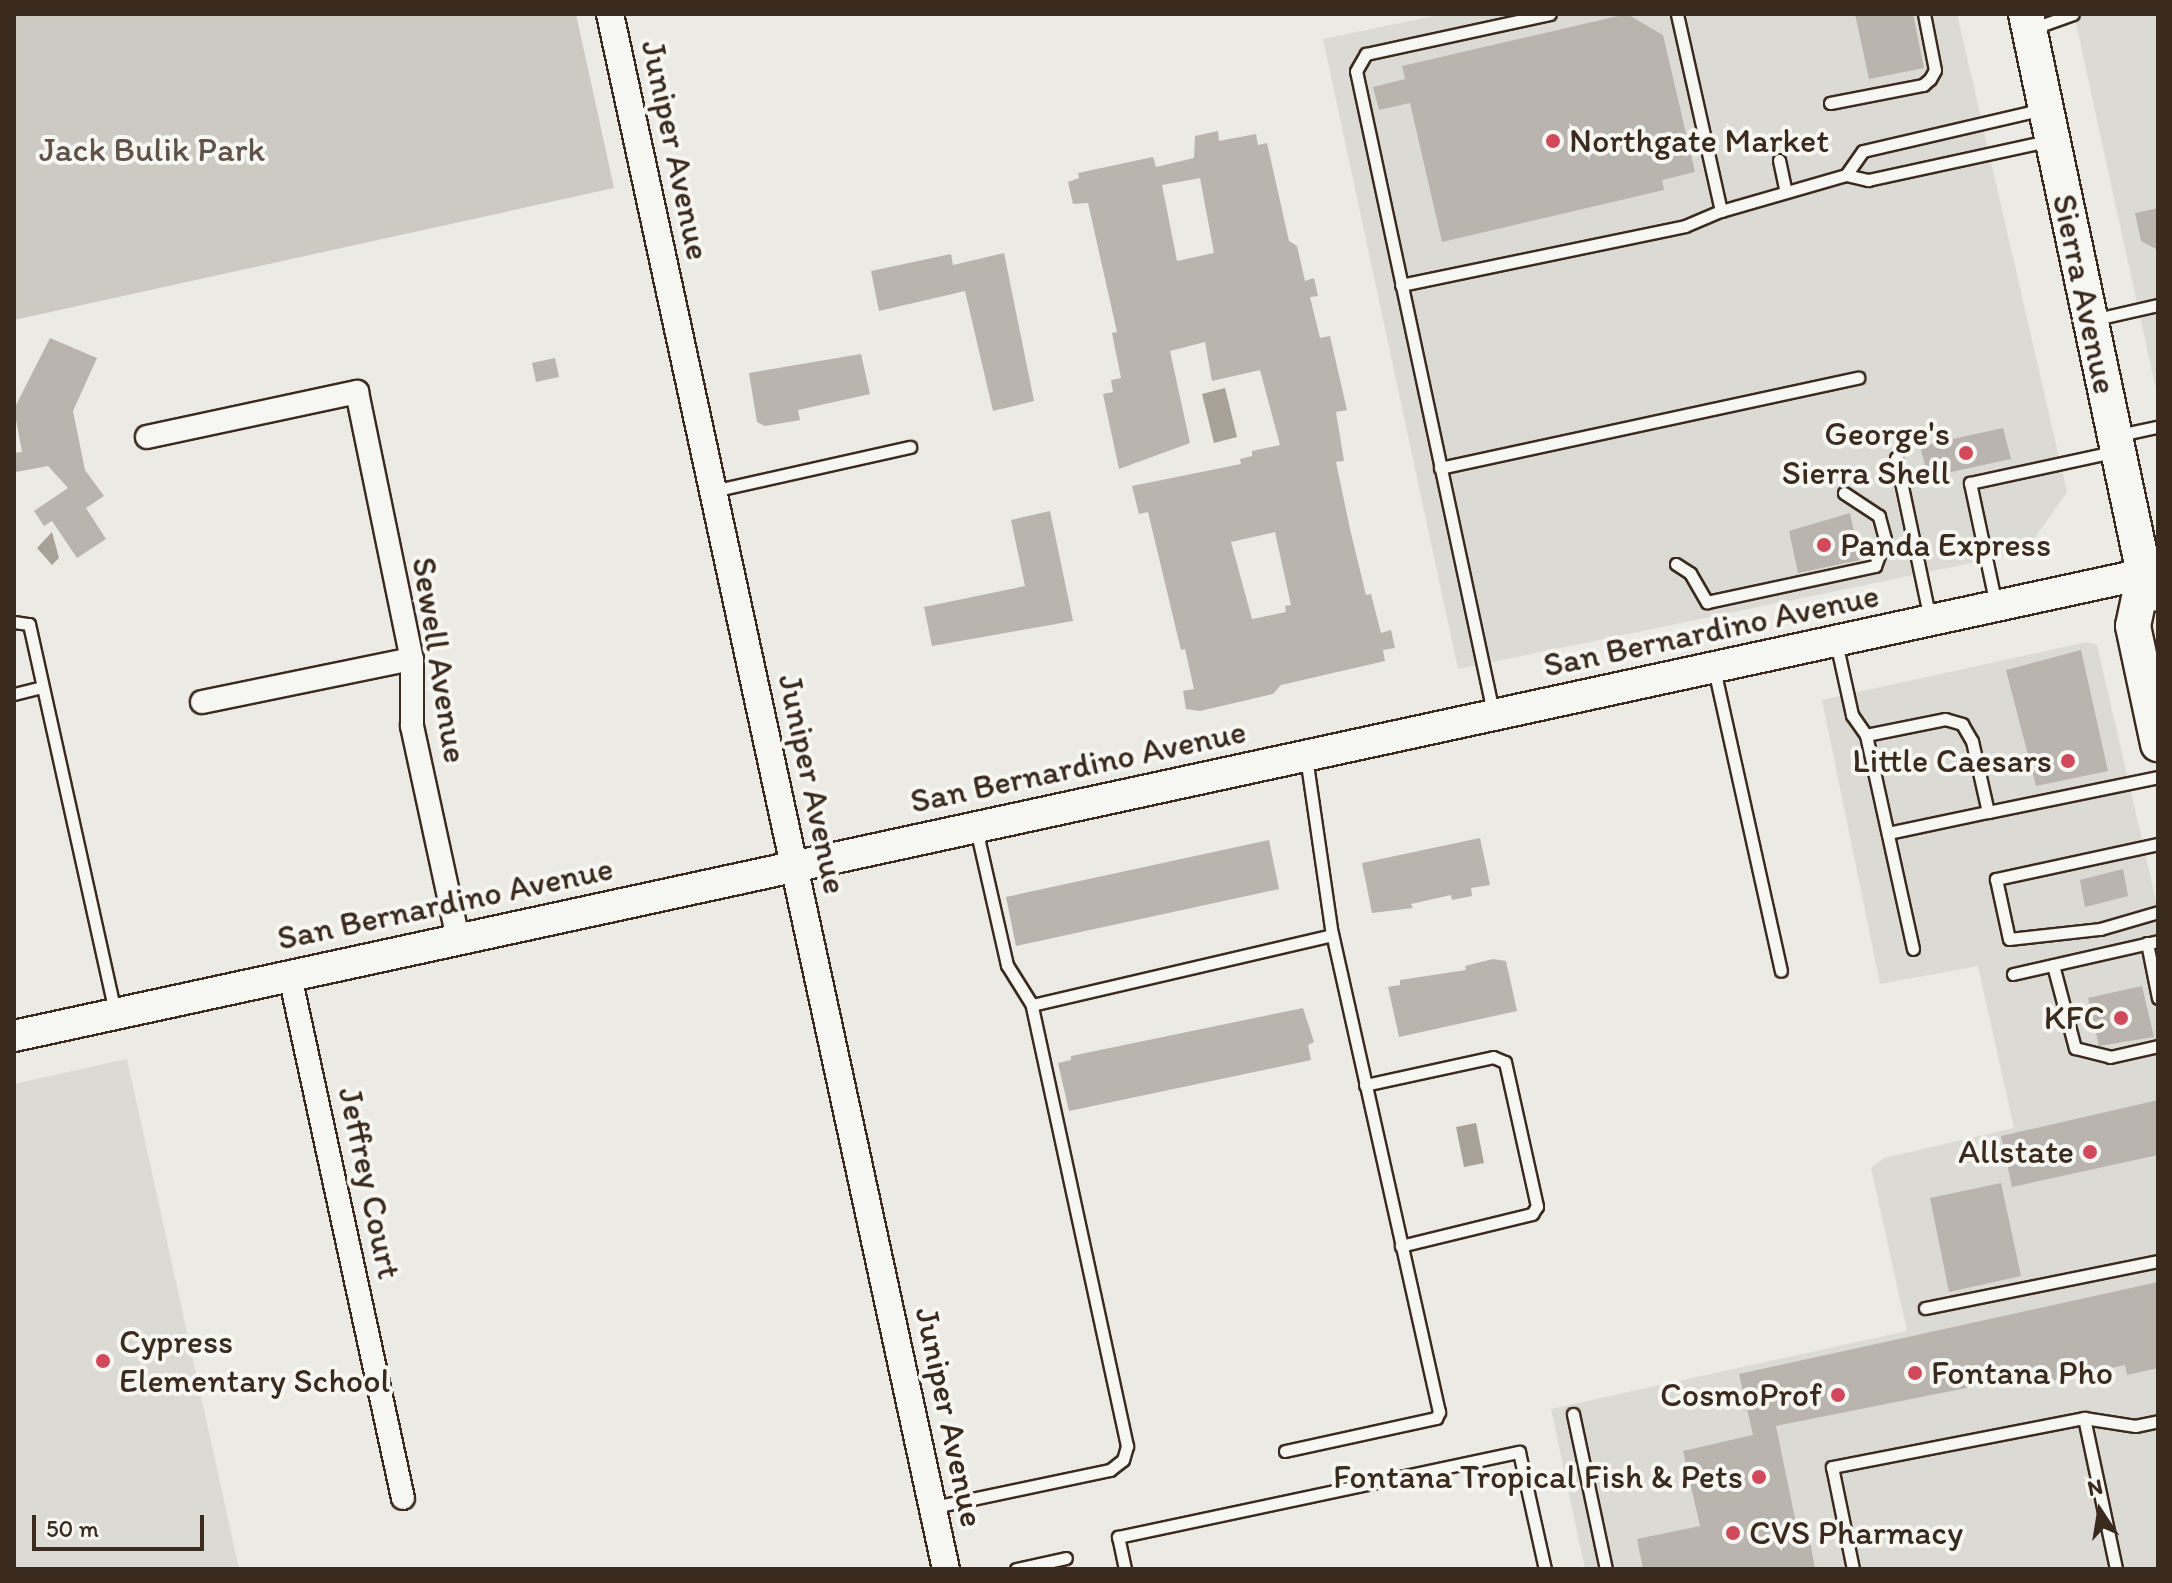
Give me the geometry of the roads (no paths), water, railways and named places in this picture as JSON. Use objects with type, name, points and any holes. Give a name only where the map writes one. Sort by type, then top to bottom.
[{"type":"main road","name":"Sierra Avenue","points":[[2028,22],[2117,444],[2153,579],[2133,626],[2158,744]]},
{"type":"main road","name":"San Bernardino Avenue","points":[[14,1036],[1996,606],[2153,579]]},
{"type":"street","name":"Juniper Avenue","points":[[610,14],[946,1569]]},
{"type":"street","name":"Sewell Avenue","points":[[147,437],[357,392],[412,659],[412,726],[458,939]]},
{"type":"street","points":[[202,702],[412,659]]},
{"type":"street","name":"Jeffrey Court","points":[[290,976],[403,1498]]},
{"type":"lane","points":[[1494,717],[1356,71],[1366,54],[1550,14]]},
{"type":"lane","points":[[1677,14],[1721,211]]},
{"type":"lane","points":[[1830,103],[1923,85],[1930,79],[1935,70],[1924,14]]},
{"type":"lane","points":[[2028,22],[2073,14]]},
{"type":"lane","points":[[1401,285],[1685,226],[1785,189],[1846,175],[1868,180],[2049,124]]},
{"type":"lane","points":[[1846,175],[1863,151],[2049,124]]},
{"type":"lane","points":[[1779,160],[1785,189]]},
{"type":"lane","points":[[2091,320],[2158,305]]},
{"type":"lane","points":[[1440,468],[1858,378]]},
{"type":"lane","points":[[1996,606],[1970,483],[2117,444],[2158,427]]},
{"type":"lane","points":[[713,491],[910,447]]},
{"type":"lane","points":[[1896,458],[1931,621]]},
{"type":"lane","points":[[1676,564],[1690,573],[1707,602],[1875,566],[1885,539],[1879,516],[1844,493]]},
{"type":"lane","points":[[14,622],[29,624],[115,1014]]},
{"type":"lane","points":[[1836,642],[1852,715],[1866,735],[1913,949]]},
{"type":"lane","points":[[1714,669],[1781,971]]},
{"type":"lane","points":[[14,694],[42,687]]},
{"type":"lane","points":[[1866,735],[1945,719],[1962,724],[1972,741],[1988,812]]},
{"type":"lane","points":[[1285,1451],[1436,1418],[1439,1412],[1332,935],[1306,757]]},
{"type":"lane","points":[[1888,833],[2158,777]]},
{"type":"lane","points":[[933,1507],[1110,1470],[1123,1460],[1127,1446],[1032,1005],[1007,965],[975,827]]},
{"type":"lane","points":[[2158,844],[1996,879],[2009,939],[2100,929],[2158,912]]},
{"type":"lane","points":[[1032,1005],[1332,935]]},
{"type":"lane","points":[[2013,974],[2153,942],[2158,998]]},
{"type":"lane","points":[[2053,965],[2075,1048],[2110,1057],[2158,1046]]},
{"type":"lane","points":[[1365,1085],[1493,1057],[1505,1062],[1537,1206],[1532,1214],[1401,1246]]},
{"type":"lane","points":[[1925,1308],[2158,1261]]},
{"type":"lane","points":[[1573,1414],[1606,1569]]},
{"type":"lane","points":[[2084,1418],[2116,1569]]},
{"type":"lane","points":[[1853,1569],[1832,1467],[2084,1418],[2135,1426],[2158,1421]]},
{"type":"lane","points":[[1125,1569],[1118,1537],[1519,1452],[1545,1569]]},
{"type":"lane","points":[[1016,1569],[1066,1558]]},
{"type":"place","name":"Northgate Market","points":[[1553,141]]},
{"type":"place","name":"George's Sierra Shell","points":[[1966,453]]},
{"type":"place","name":"Panda Express","points":[[1824,545]]},
{"type":"place","name":"Little Caesars","points":[[2068,761]]},
{"type":"place","name":"KFC","points":[[2121,1018]]},
{"type":"place","name":"Allstate","points":[[2090,1152]]},
{"type":"place","name":"Cypress Elementary School","points":[[103,1361]]},
{"type":"place","name":"Fontana Pho","points":[[1915,1373]]},
{"type":"place","name":"CosmoProf","points":[[1838,1395]]},
{"type":"place","name":"Fontana Tropical Fish & Pets","points":[[1759,1477]]},
{"type":"place","name":"CVS Pharmacy","points":[[1733,1533]]},
{"type":"park label","name":"Jack Bulik Park","points":[[152,150]]}]
